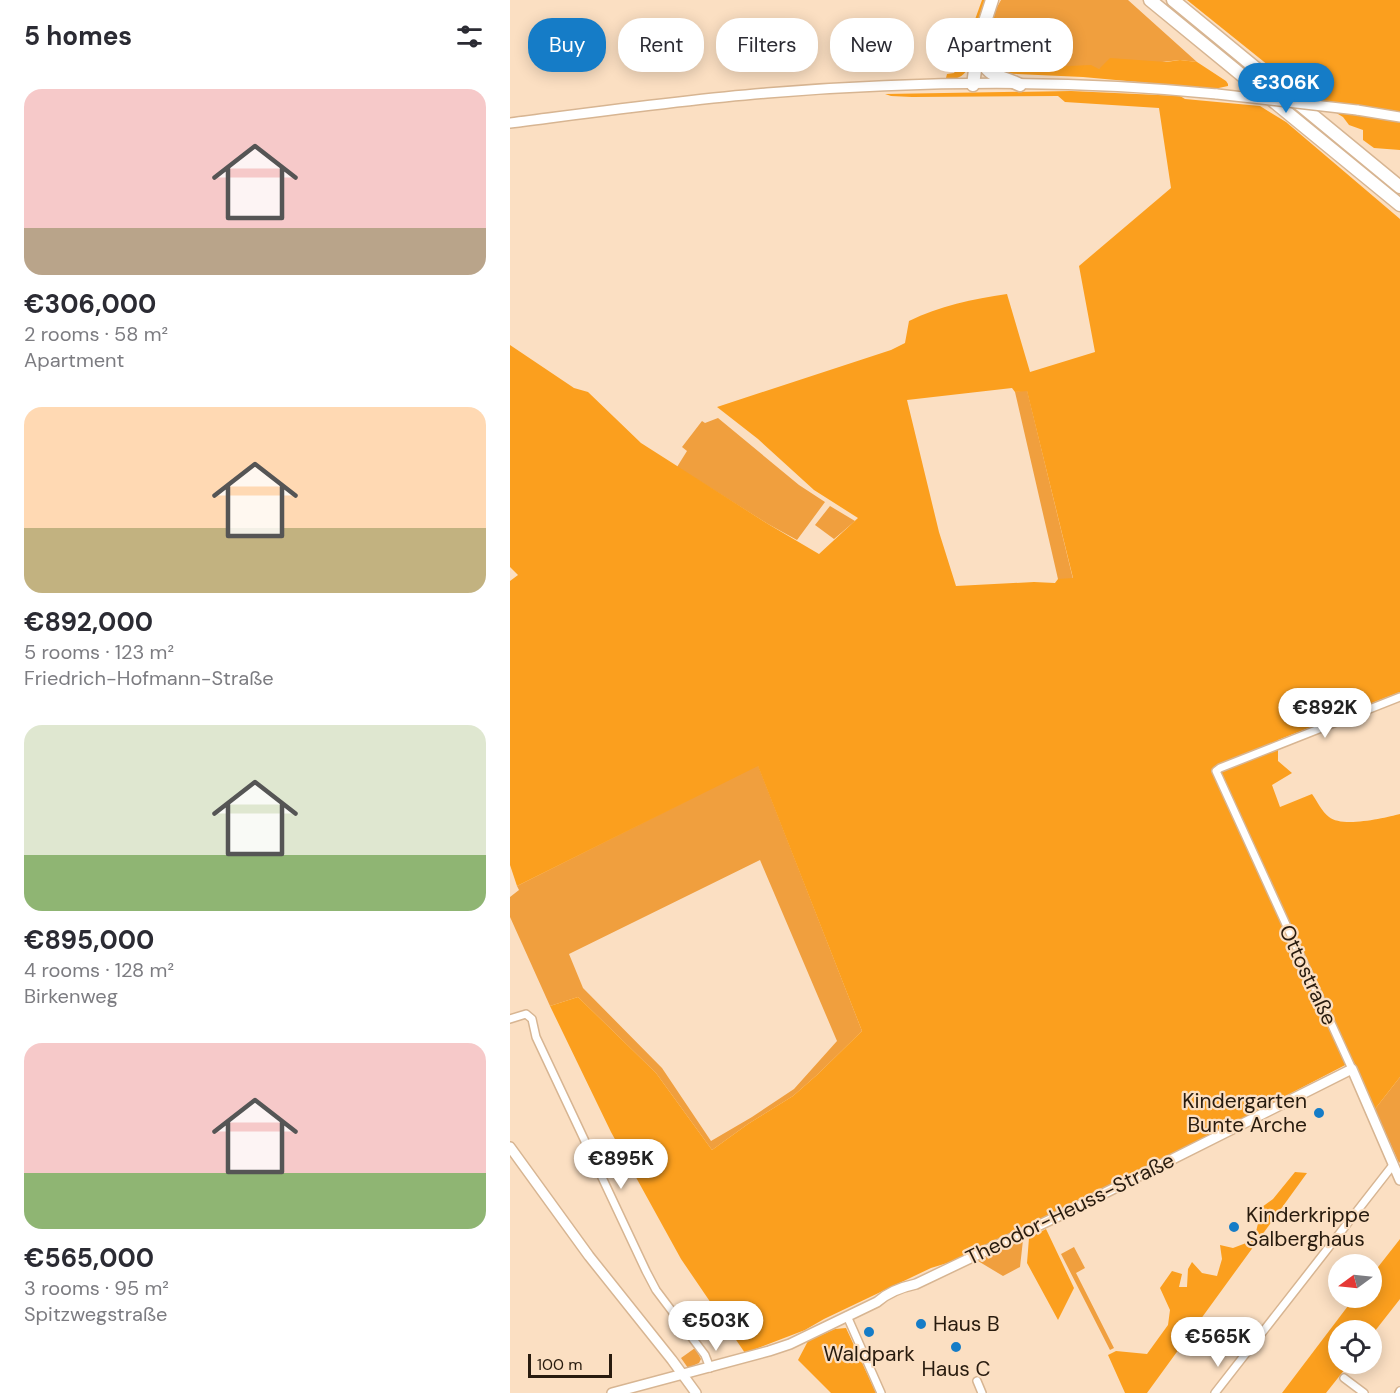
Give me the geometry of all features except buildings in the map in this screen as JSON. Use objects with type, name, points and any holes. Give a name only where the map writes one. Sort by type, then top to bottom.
[{"type":"highway","points":[[987,18],[992,0]]},
{"type":"highway","points":[[1150,0],[1400,205]]},
{"type":"highway","points":[[1173,0],[1400,187]]},
{"type":"highway","points":[[973,85],[975,72]]},
{"type":"highway","points":[[989,72],[1020,84]]},
{"type":"main road","points":[[510,123],[768,93],[1020,84],[1085,84],[1217,94],[1400,117]]},
{"type":"main road","name":"Ottostraße","points":[[1352,1069],[1400,1180]]},
{"type":"main road","name":"Theodor-Heuss-Straße","points":[[612,1393],[756,1356],[790,1344],[877,1302],[886,1301],[905,1292],[916,1284],[1070,1211],[1352,1069]]},
{"type":"main road","points":[[510,1147],[589,1256],[696,1393]]},
{"type":"street","name":"Ottostraße","points":[[1352,1069],[1216,771],[1228,764],[1400,697]]},
{"type":"street","points":[[510,1018],[523,1014],[532,1019],[536,1037],[646,1272],[662,1299],[705,1355],[710,1368]]},
{"type":"street","points":[[1215,1393],[1394,1165]]},
{"type":"street","points":[[847,1316],[881,1393]]},
{"type":"street","points":[[1344,1378],[1364,1393]]},
{"type":"street","points":[[977,1381],[982,1393]]},
{"type":"shaded area","points":[[982,0],[987,0],[982,18],[976,18]]},
{"type":"shaded area","points":[[1001,0],[1128,0],[1197,62],[1180,60],[1099,69],[1073,68],[1073,18],[996,18],[992,16]]},
{"type":"shaded area","points":[[1187,0],[1400,0],[1400,150],[1374,148],[1363,140],[1363,130],[1349,125],[1343,117],[1303,93]]},
{"type":"shaded area","points":[[1110,58],[1166,62],[1180,60],[1197,62],[1226,81],[1228,86],[1214,89],[1083,77],[997,73],[1073,72],[1073,66],[1091,65],[1099,69]]},
{"type":"shaded area","points":[[965,72],[956,78],[949,80],[946,78],[947,74]]},
{"type":"shaded area","points":[[1071,91],[1180,96],[1185,99],[1260,106],[1286,122],[1400,219],[1400,692],[1278,740],[1278,761],[1292,773],[1272,785],[1280,807],[1312,794],[1329,817],[1343,822],[1364,821],[1400,814],[1400,1077],[1375,1109],[1400,1166],[1353,1061],[1042,1222],[957,1260],[931,1268],[805,1330],[745,1353],[681,1259],[611,1132],[550,1006],[578,997],[656,1073],[712,1150],[793,1096],[862,1031],[758,766],[517,886],[510,865],[510,581],[518,575],[510,567],[510,345],[574,388],[588,392],[641,443],[819,554],[858,518],[814,490],[758,439],[717,407],[891,350],[905,343],[909,321],[932,311],[1007,294],[1030,372],[1095,352],[1079,266],[1171,188],[1159,108],[1065,102],[1058,96],[912,97],[885,94]],"holes":[[[1012,388],[1015,392],[1027,391],[1073,578],[1058,579],[1055,583],[956,586],[939,532],[907,400]]]},
{"type":"shaded area","points":[[1027,390],[1073,579],[1058,579],[1015,392]]},
{"type":"shaded area","points":[[718,418],[799,485],[825,502],[797,540],[677,467],[687,451],[682,447],[702,421],[705,423]]},
{"type":"shaded area","points":[[830,506],[855,521],[834,539],[815,525]]},
{"type":"shaded area","points":[[758,765],[862,1031],[793,1096],[712,1150],[656,1073],[578,997],[550,1006],[510,917],[510,897],[519,890],[517,886]],"holes":[[[760,860],[837,1041],[794,1089],[711,1141],[662,1068],[583,988],[569,954]]]},
{"type":"shaded area","points":[[1400,1077],[1400,1162],[1399,1163],[1375,1109]]},
{"type":"shaded area","points":[[1295,1172],[1307,1173],[1147,1393],[1125,1393],[1108,1355],[1116,1351],[1147,1354],[1168,1325],[1170,1310],[1160,1288],[1172,1271],[1182,1274],[1179,1287],[1187,1287],[1188,1269],[1192,1262],[1202,1273],[1217,1276],[1222,1259],[1220,1245],[1233,1248],[1254,1240],[1262,1207],[1273,1199]]},
{"type":"shaded area","points":[[1046,1229],[1074,1288],[1058,1320],[1027,1263],[1029,1238]]},
{"type":"shaded area","points":[[1400,1239],[1400,1299],[1382,1322],[1382,1320],[1337,1320],[1346,1308],[1382,1308],[1382,1262]]},
{"type":"shaded area","points":[[1023,1240],[1020,1267],[1003,1276],[978,1261]]},
{"type":"shaded area","points":[[1074,1247],[1085,1268],[1076,1273],[1114,1348],[1110,1350],[1061,1254]]},
{"type":"shaded area","points":[[846,1328],[876,1393],[831,1393],[798,1360],[808,1341],[835,1329]]},
{"type":"shaded area","points":[[1328,1332],[1328,1374],[1341,1374],[1326,1393],[1282,1393]]},
{"type":"shaded area","points":[[695,1348],[701,1359],[699,1363],[688,1368],[681,1358]]},
{"type":"place","name":"Kindergarten Bunte Arche","points":[[1319,1113]]},
{"type":"place","name":"Kinderkrippe Salberghaus","points":[[1234,1227]]},
{"type":"place","name":"Haus B","points":[[921,1324]]},
{"type":"place","name":"Waldpark","points":[[869,1332]]},
{"type":"place","name":"Haus C","points":[[956,1347]]}]
